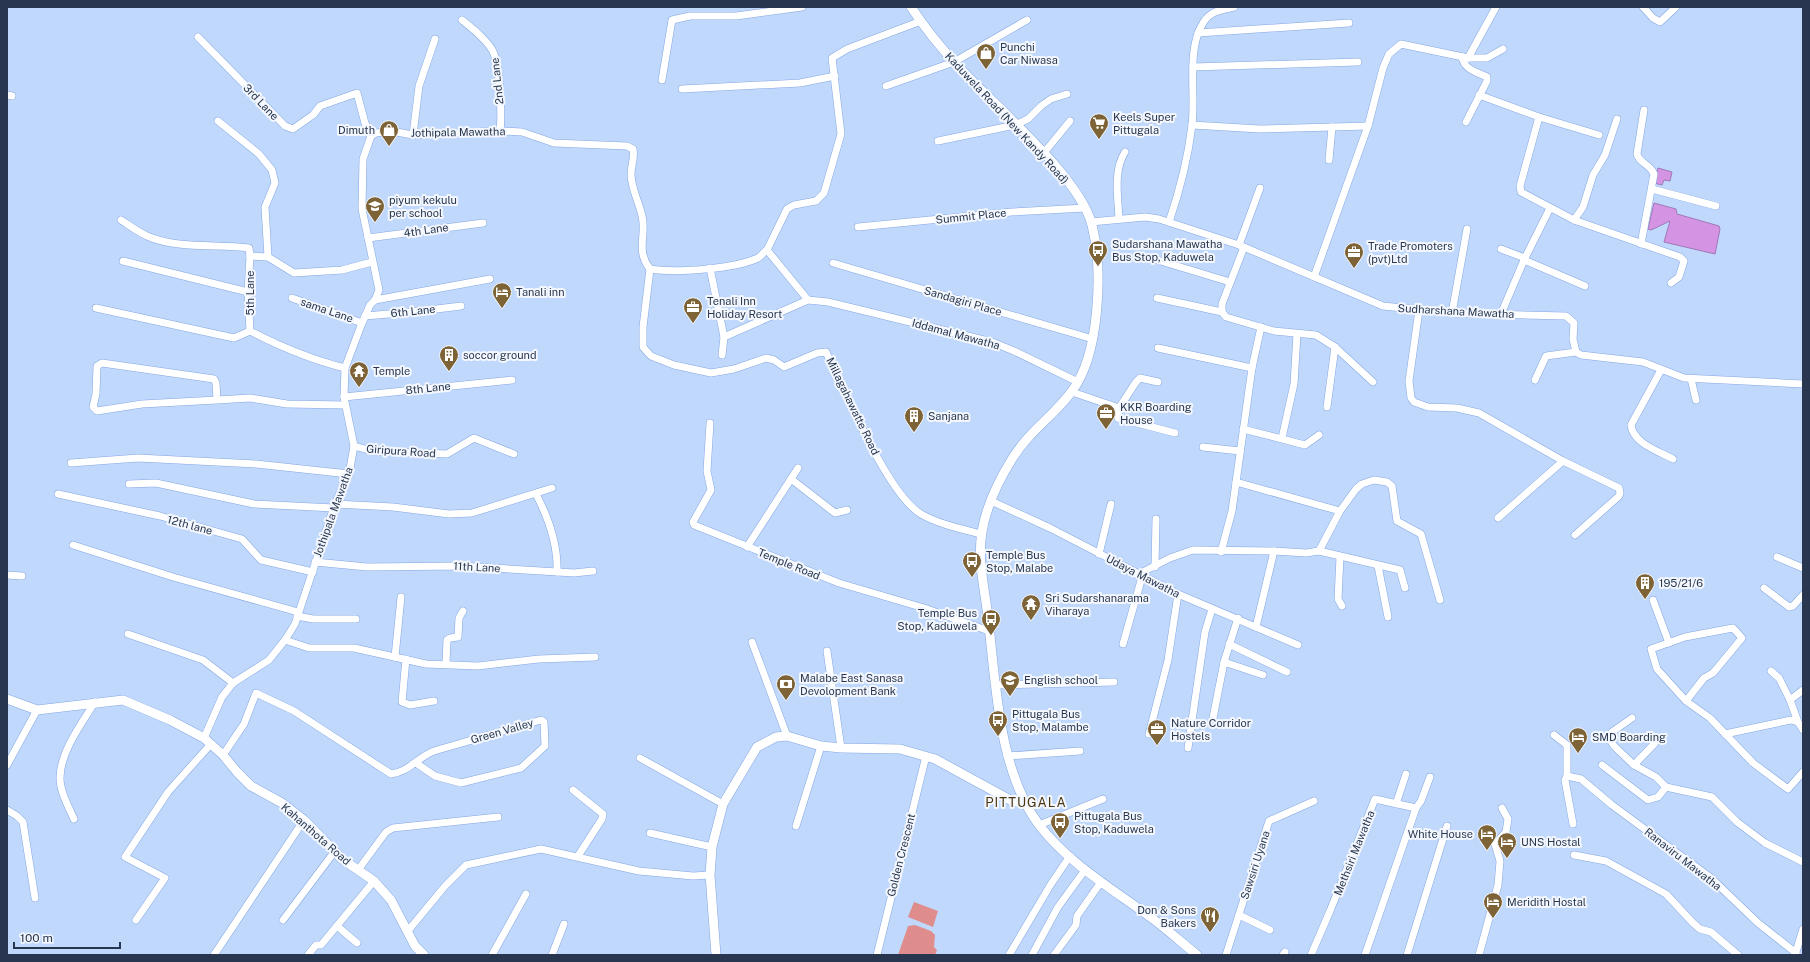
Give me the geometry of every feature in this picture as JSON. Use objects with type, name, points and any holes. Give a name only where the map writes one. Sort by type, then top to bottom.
[{"type":"main road","name":"Kaduwela Road (New Kandy Road)","points":[[911,7],[954,62],[1015,124],[1068,182],[1085,208],[1091,222],[1097,260],[1098,300],[1093,339],[1078,382],[1072,392],[1029,435],[1011,460],[991,501],[981,534],[982,576],[1007,756],[1025,804],[1039,825],[1085,870],[1155,921],[1192,954]]},
{"type":"main road","name":"Kahanthota Road","points":[[7,700],[38,710],[94,702],[123,700],[170,720],[204,738],[223,755],[251,786],[282,803],[304,820],[335,851],[374,881],[391,900],[415,946],[424,955]]},
{"type":"main road","points":[[716,955],[710,875],[712,847],[723,804],[757,748],[776,737],[787,736],[821,746],[841,748],[900,749],[935,759],[1012,801],[1025,804]]},
{"type":"street","points":[[662,80],[672,20],[690,16],[736,16],[802,7]]},
{"type":"street","points":[[1169,222],[1181,186],[1192,125],[1193,67],[1198,34],[1202,23],[1214,11],[1234,7]]},
{"type":"street","points":[[1466,122],[1487,81],[1487,77],[1469,69],[1463,62],[1496,7]]},
{"type":"street","points":[[1643,7],[1653,18],[1660,22],[1676,7]]},
{"type":"street","name":"2nd Lane","points":[[462,20],[479,35],[494,53],[500,90],[500,131]]},
{"type":"street","points":[[886,86],[954,62],[1027,20]]},
{"type":"street","points":[[650,269],[662,271],[710,268],[758,257],[767,250],[787,209],[794,205],[816,201],[824,193],[841,134],[832,58],[847,49],[921,21]]},
{"type":"street","points":[[1198,34],[1349,23]]},
{"type":"street","name":"3rd Lane","points":[[198,37],[285,126],[293,129],[313,115],[320,106],[357,93],[365,123],[371,136]]},
{"type":"street","points":[[413,135],[419,86],[435,39]]},
{"type":"street","points":[[1314,277],[1368,126],[1383,68],[1393,49],[1401,44],[1465,58],[1487,58],[1503,49]]},
{"type":"street","points":[[1193,67],[1358,62]]},
{"type":"street","points":[[682,89],[800,83],[835,76]]},
{"type":"street","points":[[938,141],[1015,124],[1028,119],[1041,106],[1051,99],[1067,94]]},
{"type":"street","points":[[1479,95],[1539,117],[1599,135]]},
{"type":"street","points":[[1641,244],[1654,174],[1652,168],[1638,158],[1637,154],[1644,110]]},
{"type":"street","points":[[1539,117],[1520,186],[1521,192],[1574,220],[1680,257],[1684,261],[1679,277],[1671,283]]},
{"type":"street","points":[[1574,220],[1583,208],[1593,175],[1605,155],[1617,119]]},
{"type":"street","points":[[218,121],[259,154],[272,170],[275,183],[265,207],[268,257]]},
{"type":"street","points":[[1043,154],[1070,122]]},
{"type":"street","points":[[1192,125],[1260,129],[1368,126]]},
{"type":"street","points":[[1329,160],[1332,127]]},
{"type":"street","name":"Jothipala Mawatha","points":[[204,738],[222,697],[233,683],[269,660],[286,640],[298,614],[335,506],[349,474],[354,446],[344,401],[345,368],[363,319],[370,304],[376,300],[379,290],[378,279],[372,262],[362,209],[363,159],[371,136],[376,133],[391,131],[413,135],[500,131],[522,132],[554,142],[627,146],[633,149],[634,156],[631,173],[633,189],[642,218],[642,253],[645,262],[650,269]]},
{"type":"street","points":[[1119,219],[1118,169],[1119,161],[1125,152]]},
{"type":"street","points":[[1260,188],[1222,304],[1222,312],[1226,317],[1274,332],[1316,335],[1335,347],[1373,382]]},
{"type":"street","points":[[1652,189],[1716,206]]},
{"type":"street","name":"Summit Place","points":[[858,228],[1012,212],[1085,208]]},
{"type":"street","points":[[1501,314],[1524,259],[1550,208]]},
{"type":"street","name":"Sudharshana Mawatha","points":[[1091,222],[1145,217],[1169,222],[1242,246],[1383,306],[1452,313],[1566,316],[1574,324],[1573,339],[1576,352]]},
{"type":"street","points":[[120,220],[148,236],[162,240],[187,244],[224,245],[248,248],[250,256]]},
{"type":"street","name":"4th Lane","points":[[368,238],[483,222]]},
{"type":"street","points":[[1452,313],[1467,229]]},
{"type":"street","points":[[1501,249],[1585,286]]},
{"type":"street","points":[[724,337],[808,300],[767,250]]},
{"type":"street","name":"5th Lane","points":[[345,368],[324,363],[280,347],[250,331],[248,292],[250,256],[268,257],[294,273],[342,270],[372,262]]},
{"type":"street","points":[[1154,259],[1230,282]]},
{"type":"street","points":[[123,261],[248,292]]},
{"type":"street","name":"Sandagiri Place","points":[[833,263],[1093,339]]},
{"type":"street","points":[[710,268],[724,337],[722,355]]},
{"type":"street","name":"Millagahawatte Road","points":[[650,269],[643,327],[643,347],[651,356],[674,365],[711,373],[734,369],[766,358],[774,360],[784,367],[817,353],[826,352],[886,473],[910,505],[921,514],[981,534]]},
{"type":"street","points":[[376,300],[490,279]]},
{"type":"street","name":"sama Lane","points":[[292,298],[363,319]]},
{"type":"street","points":[[1157,298],[1222,312]]},
{"type":"street","name":"Iddamal Mawatha","points":[[808,300],[828,302],[992,342],[1078,382]]},
{"type":"street","name":"6th Lane","points":[[363,319],[461,306]]},
{"type":"street","points":[[96,308],[234,338],[250,331]]},
{"type":"street","points":[[1419,310],[1409,381],[1411,398],[1414,402],[1428,407],[1457,408],[1479,414],[1563,461],[1619,488],[1620,493],[1575,535]]},
{"type":"street","points":[[1221,552],[1232,511],[1252,368],[1261,327]]},
{"type":"street","points":[[1282,438],[1294,384],[1297,334]]},
{"type":"street","points":[[1327,407],[1335,347]]},
{"type":"street","points":[[1158,348],[1252,368]]},
{"type":"street","points":[[1535,380],[1546,356],[1576,352],[1581,355],[1643,362],[1691,379],[1803,384]]},
{"type":"street","name":"8th Lane","points":[[217,400],[216,383],[214,379],[102,363],[97,366],[94,407],[97,411],[142,404],[217,400],[250,398],[287,404],[344,401],[512,380]]},
{"type":"street","points":[[1662,370],[1631,425],[1635,437],[1673,459]]},
{"type":"street","points":[[1158,382],[1140,378],[1119,408],[1118,418],[1175,433]]},
{"type":"street","points":[[1691,379],[1696,400]]},
{"type":"street","points":[[1072,392],[1119,408]]},
{"type":"street","name":"Temple Road","points":[[710,423],[707,471],[711,490],[693,522],[694,525],[839,583],[924,608],[989,631]]},
{"type":"street","points":[[1244,429],[1305,444],[1319,436]]},
{"type":"street","name":"Giripura Road","points":[[354,446],[372,451],[447,454],[474,438],[514,454]]},
{"type":"street","points":[[1203,447],[1240,451]]},
{"type":"street","points":[[70,463],[138,458],[256,464],[349,474]]},
{"type":"street","points":[[1498,518],[1563,461]]},
{"type":"street","points":[[747,547],[798,468]]},
{"type":"street","points":[[791,479],[835,513],[847,510]]},
{"type":"street","points":[[1318,551],[1340,511],[1356,489],[1362,484],[1374,480],[1387,482],[1392,486],[1397,521],[1421,534],[1440,600]]},
{"type":"street","points":[[1236,482],[1340,511]]},
{"type":"street","points":[[129,484],[156,484],[254,504],[392,507],[449,514],[472,513],[552,488]]},
{"type":"street","name":"12th lane","points":[[58,494],[160,516],[242,539],[261,560],[312,572]]},
{"type":"street","points":[[536,494],[550,530],[556,552],[557,572]]},
{"type":"street","name":"Udaya Mawatha","points":[[991,501],[1050,528],[1140,576],[1178,594],[1212,609],[1238,618],[1298,645]]},
{"type":"street","points":[[1099,554],[1111,504]]},
{"type":"street","points":[[1154,567],[1156,519]]},
{"type":"street","points":[[73,544],[173,577],[298,614],[313,620],[356,619]]},
{"type":"street","points":[[1122,644],[1140,576],[1170,558],[1193,550],[1221,552],[1274,551],[1306,553],[1318,551],[1400,570],[1405,588]]},
{"type":"street","points":[[1256,627],[1274,551]]},
{"type":"street","points":[[1340,557],[1338,598],[1342,606]]},
{"type":"street","points":[[1777,557],[1803,568]]},
{"type":"street","name":"11th Lane","points":[[316,562],[367,567],[461,566],[574,573],[593,571]]},
{"type":"street","points":[[1378,566],[1388,617]]},
{"type":"street","points":[[7,575],[22,576]]},
{"type":"street","points":[[1764,588],[1789,607],[1793,606],[1803,595]]},
{"type":"street","points":[[1149,734],[1168,660],[1178,594]]},
{"type":"street","points":[[395,657],[401,597]]},
{"type":"street","points":[[1654,600],[1669,643]]},
{"type":"street","points":[[1188,748],[1205,632],[1212,609]]},
{"type":"street","points":[[446,664],[447,640],[458,637],[459,618],[463,611]]},
{"type":"street","points":[[1213,718],[1224,662],[1238,618]]},
{"type":"street","points":[[1686,701],[1704,678],[1713,673],[1742,638],[1733,628],[1685,637],[1651,649],[1657,669],[1686,701],[1710,718],[1753,763],[1788,789],[1803,772]]},
{"type":"street","points":[[128,634],[203,660],[233,683]]},
{"type":"street","points":[[286,640],[309,648],[354,648],[426,664],[478,666],[539,659],[595,657]]},
{"type":"street","points":[[752,642],[787,736]]},
{"type":"street","points":[[1229,644],[1287,672]]},
{"type":"street","points":[[827,651],[841,748]]},
{"type":"street","points":[[406,659],[402,702],[410,705],[434,701]]},
{"type":"street","points":[[1224,662],[1263,675]]},
{"type":"street","points":[[1771,671],[1779,678],[1803,730]]},
{"type":"street","points":[[996,685],[1114,682]]},
{"type":"street","points":[[1790,700],[1803,690]]},
{"type":"street","name":"Green Valley","points":[[223,755],[244,724],[256,693],[294,711],[391,774],[398,773],[416,763],[419,758],[426,754],[540,720],[544,722],[545,746],[521,768],[461,783],[435,776],[416,763]]},
{"type":"street","points":[[74,818],[64,797],[60,778],[64,760],[74,735],[94,702]]},
{"type":"street","points":[[7,765],[38,710]]},
{"type":"street","points":[[1632,718],[1612,732],[1609,738],[1614,746],[1634,765],[1656,777],[1666,787],[1712,797],[1738,822],[1765,843],[1803,862]]},
{"type":"street","points":[[1725,734],[1791,720],[1798,722]]},
{"type":"street","points":[[1554,735],[1566,745],[1567,776],[1565,780],[1573,824]]},
{"type":"street","points":[[1634,765],[1654,743]]},
{"type":"street","points":[[136,920],[165,878],[125,857],[168,792],[211,744]]},
{"type":"street","points":[[796,826],[821,746]]},
{"type":"street","points":[[1007,756],[1080,751]]},
{"type":"street","name":"Golden Crescent","points":[[876,955],[926,756]]},
{"type":"street","points":[[640,758],[723,804]]},
{"type":"street","points":[[1602,765],[1648,800],[1658,797],[1666,787]]},
{"type":"street","points":[[1396,804],[1406,774]]},
{"type":"street","name":"Ranaviru Mawatha","points":[[1567,776],[1581,779],[1612,805],[1711,878],[1758,924],[1795,954]]},
{"type":"street","points":[[1365,955],[1416,808],[1421,801],[1430,777]]},
{"type":"street","points":[[573,790],[603,814],[578,856]]},
{"type":"street","points":[[1039,825],[1103,799]]},
{"type":"street","name":"Methsiri Mawatha","points":[[1311,955],[1375,799],[1416,808]]},
{"type":"street","name":"Sawsiri Uyana","points":[[1226,955],[1269,821],[1314,801]]},
{"type":"street","points":[[1480,955],[1498,885],[1500,861],[1495,844],[1506,832],[1508,819],[1502,808]]},
{"type":"street","points":[[7,810],[23,822],[36,898]]},
{"type":"street","points":[[358,870],[386,832],[393,828],[498,818]]},
{"type":"street","points":[[214,955],[304,820]]},
{"type":"street","points":[[1407,955],[1447,826]]},
{"type":"street","points":[[650,833],[712,847]]},
{"type":"street","points":[[407,932],[445,886],[466,865],[541,849],[578,856],[639,871],[693,876],[710,875]]},
{"type":"street","points":[[283,920],[335,851]]},
{"type":"street","points":[[1574,855],[1606,862],[1666,894],[1700,929],[1711,932],[1738,955]]},
{"type":"street","points":[[1008,955],[1051,884],[1070,856]]},
{"type":"street","points":[[1032,955],[1058,907],[1085,870]]},
{"type":"street","points":[[308,955],[316,945],[321,945],[374,881]]},
{"type":"street","points":[[1054,955],[1076,925],[1077,916],[1101,882]]},
{"type":"street","points":[[492,955],[526,894]]},
{"type":"street","points":[[1239,915],[1270,930]]},
{"type":"street","points":[[552,955],[564,924]]},
{"type":"street","points":[[336,926],[358,943]]},
{"type":"street","points":[[1795,954],[1802,934]]},
{"type":"shaded area","points":[[1658,168],[1672,172],[1670,181],[1664,180],[1662,185],[1654,183]]},
{"type":"shaded area","points":[[1654,203],[1676,209],[1677,214],[1719,226],[1720,229],[1715,254],[1664,242],[1670,221],[1651,230],[1648,229]]},
{"type":"shaded area","points":[[914,902],[938,911],[933,927],[908,917]]},
{"type":"shaded area","points":[[915,925],[931,931],[935,935],[934,947],[937,950],[935,955],[898,955],[908,926]]},
{"type":"place","name":"Punchi Car Niwasa","points":[[986,70]]},
{"type":"place","name":"Keels Super Pittugala","points":[[1099,140]]},
{"type":"place","name":"Dimuth","points":[[389,147]]},
{"type":"place","name":"piyum kekulu per school","points":[[375,223]]},
{"type":"place","name":"Sudarshana Mawatha Bus Stop, Kaduwela","points":[[1098,267]]},
{"type":"place","name":"Trade Promoters (pvt)Ltd","points":[[1354,269]]},
{"type":"place","name":"Tanali inn","points":[[502,309]]},
{"type":"place","name":"Tenali Inn Holiday Resort","points":[[693,324]]},
{"type":"place","name":"soccor ground","points":[[449,372]]},
{"type":"place","name":"Temple","points":[[359,388]]},
{"type":"place","name":"KKR Boarding House","points":[[1106,430]]},
{"type":"place","name":"Sanjana","points":[[914,433]]},
{"type":"place","name":"Temple Bus Stop, Malabe","points":[[972,578]]},
{"type":"place","name":"195/21/6","points":[[1645,600]]},
{"type":"place","name":"Sri Sudarshanarama Viharaya","points":[[1031,621]]},
{"type":"place","name":"Temple Bus Stop, Kaduwela","points":[[991,636]]},
{"type":"place","name":"English school","points":[[1010,697]]},
{"type":"place","name":"Malabe East Sanasa Devolopment Bank","points":[[786,701]]},
{"type":"place","name":"Pittugala Bus Stop, Malambe","points":[[998,737]]},
{"type":"place","name":"Nature Corridor Hostels","points":[[1157,746]]},
{"type":"place","name":"SMD Boarding","points":[[1578,754]]},
{"type":"place","name":"Pittugala Bus Stop, Kaduwela","points":[[1060,839]]},
{"type":"place","name":"White House","points":[[1487,851]]},
{"type":"place","name":"UNS Hostal","points":[[1507,859]]},
{"type":"place","name":"Meridith Hostal","points":[[1493,919]]},
{"type":"place","name":"Don & Sons Bakers","points":[[1210,933]]},
{"type":"district","name":"PITTUGALA","points":[[1026,802]]}]
